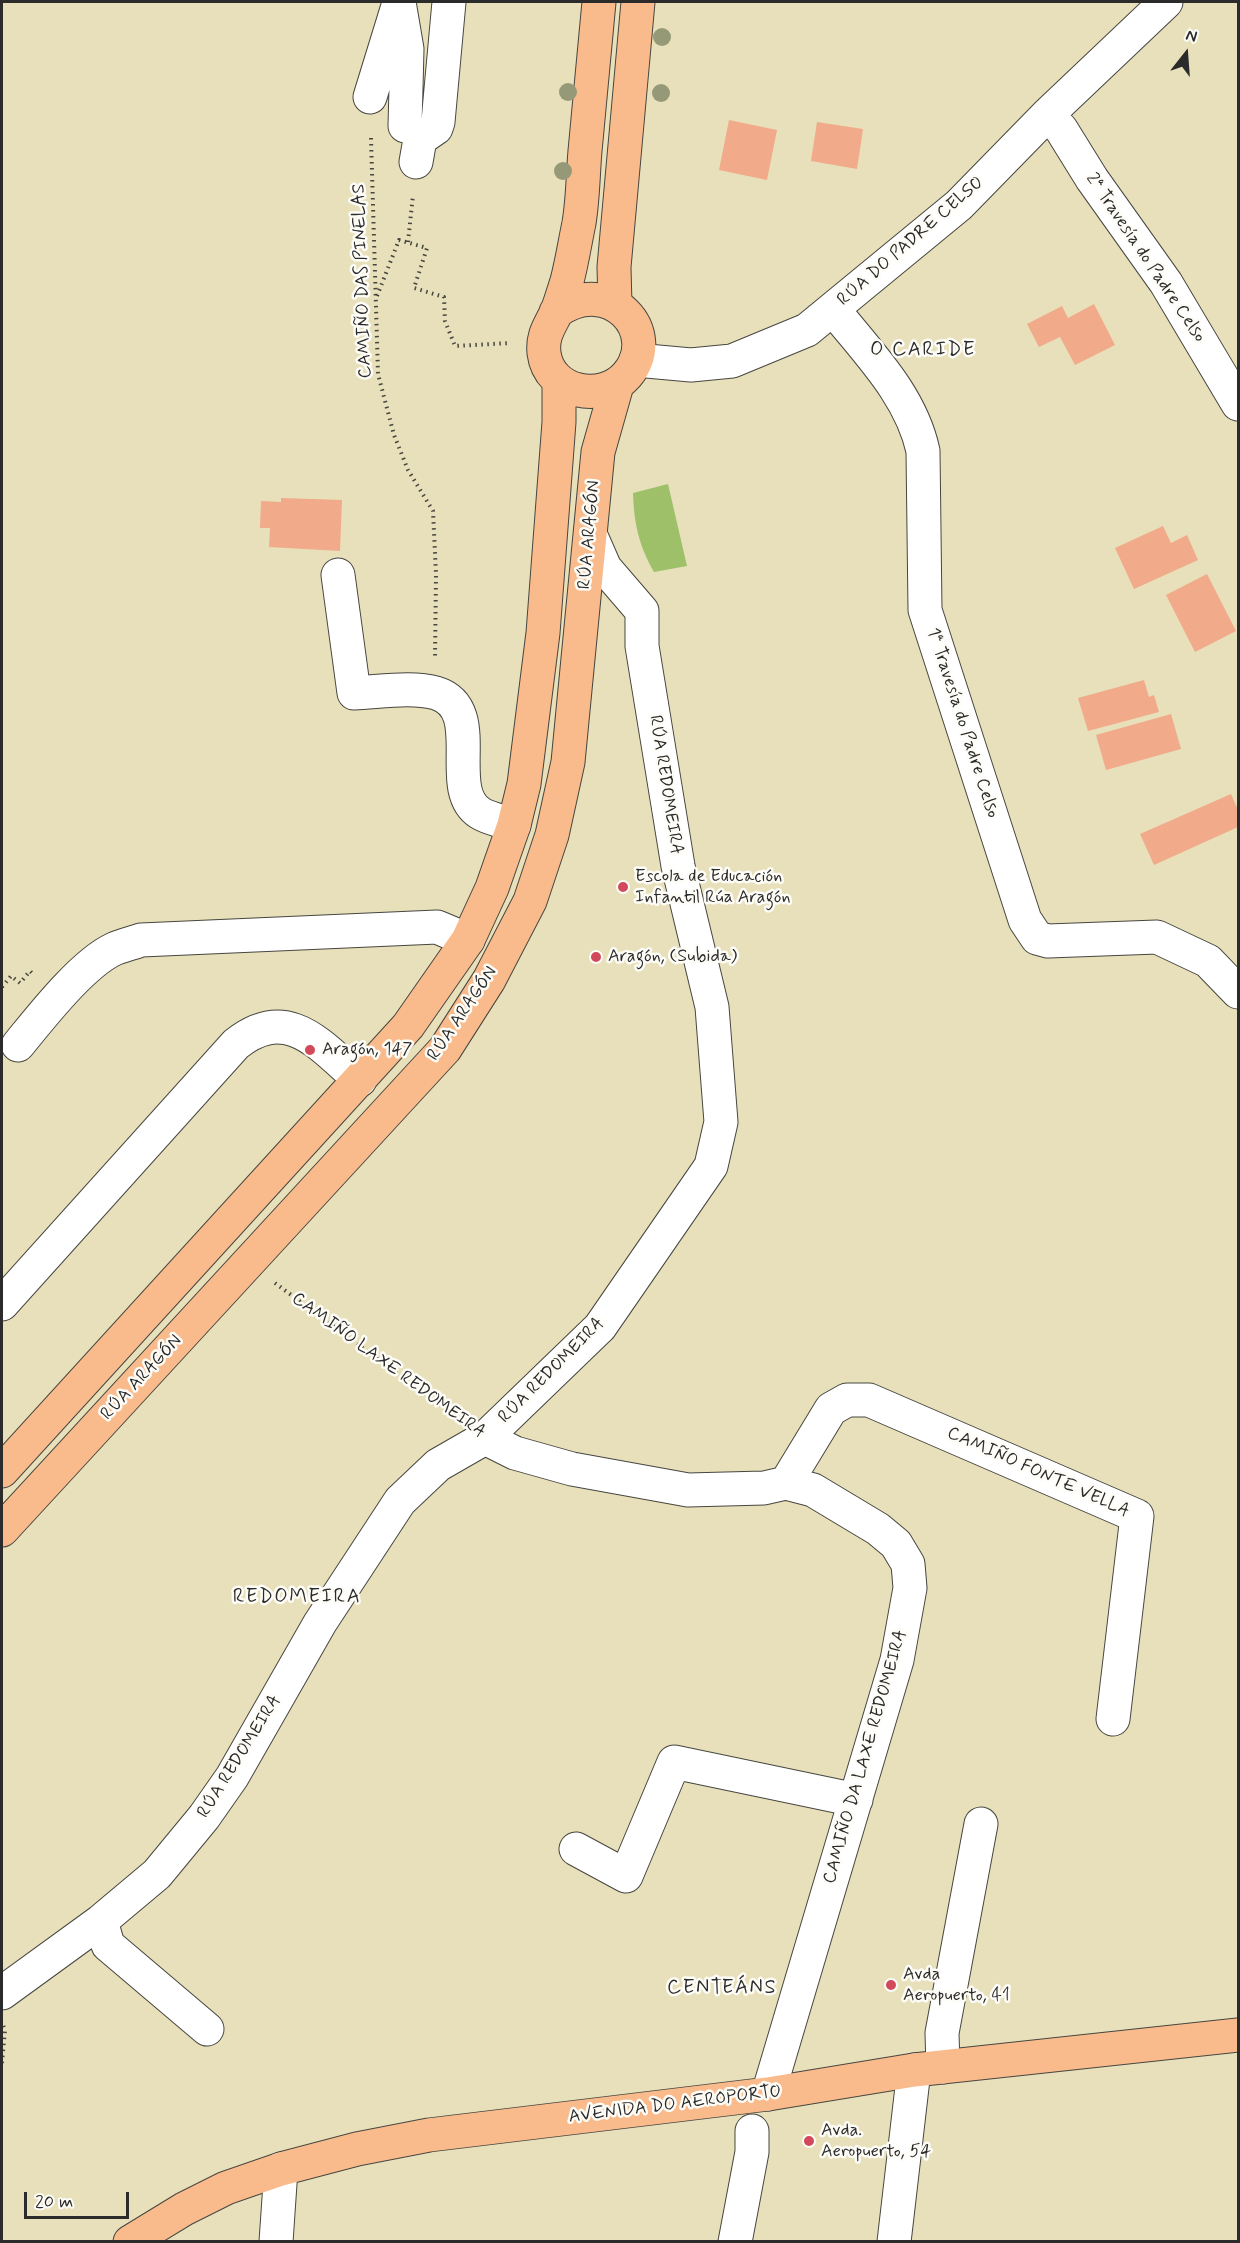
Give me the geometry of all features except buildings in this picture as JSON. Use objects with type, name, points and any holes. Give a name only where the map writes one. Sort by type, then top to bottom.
[{"type":"main road","points":[[598,2],[579,220],[567,279],[543,341],[544,356],[549,369],[559,381],[572,389],[587,393],[603,391],[626,373]]},
{"type":"main road","points":[[556,312],[569,303],[584,298],[600,299],[615,304],[614,267],[638,2]]},
{"type":"main road","name":"RÚA ARAGÓN","points":[[2,1530],[445,1049],[489,980],[530,901],[552,835],[568,762],[598,452],[638,344],[635,329],[627,315],[615,304]]},
{"type":"main road","name":"RÚA ARAGÓN","points":[[2,1471],[408,1026],[468,940],[492,888],[514,825],[524,784],[543,633],[559,422],[559,381]]},
{"type":"main road","name":"AVENIDA DO AEROPORTO","points":[[130,2241],[226,2188],[281,2169],[357,2149],[429,2135],[768,2094],[929,2069],[1239,2035]]},
{"type":"street","points":[[416,162],[420,139],[436,128],[438,122],[449,2]]},
{"type":"street","name":"RÚA DO PADRE CELSO","points":[[626,373],[732,361],[807,330],[958,205],[1047,115],[1166,2]]},
{"type":"street","points":[[370,97],[399,3]]},
{"type":"street","points":[[399,3],[407,49],[405,126]]},
{"type":"street","name":"2ª Travesía do Padre Celso","points":[[1047,115],[1061,129],[1092,179],[1160,274],[1239,404]]},
{"type":"street","name":"1ª Travesía do Padre Celso","points":[[832,309],[905,400],[918,429],[923,452],[925,609],[1025,920],[1037,938],[1048,941],[1157,937],[1208,961],[1239,992]]},
{"type":"street","name":"RÚA REDOMEIRA","points":[[2,1993],[101,1921],[157,1874],[204,1817],[232,1777],[320,1623],[400,1501],[438,1465],[485,1438],[600,1327],[711,1166],[721,1122],[712,1007],[678,866],[642,646],[642,611],[605,568],[591,536]]},
{"type":"street","points":[[338,575],[354,693],[435,692],[452,700],[461,716],[466,795],[479,813],[514,825]]},
{"type":"street","points":[[18,1045],[60,996],[90,968],[113,949],[141,940],[437,927],[468,940]]},
{"type":"street","points":[[2,1304],[236,1044],[253,1030],[272,1027],[298,1029],[360,1080]]},
{"type":"street","name":"CAMIÑO FONTE VELLA","points":[[786,1483],[831,1409],[847,1400],[869,1400],[1137,1516],[1113,1719]]},
{"type":"street","name":"CAMIÑO LAXE REDOMEIRA","points":[[485,1438],[515,1453],[572,1469],[688,1490],[764,1488],[786,1483]]},
{"type":"street","name":"CAMIÑO DA LAXE REDOMEIRA","points":[[768,2094],[897,1660],[910,1588],[908,1564],[896,1544],[878,1529],[813,1490],[786,1483]]},
{"type":"street","points":[[576,1849],[626,1876],[674,1762],[856,1800]]},
{"type":"street","points":[[894,2241],[929,2069],[942,2033],[981,1824]]},
{"type":"street","points":[[101,1921],[108,1945],[207,2029]]},
{"type":"street","points":[[735,2241],[752,2152],[752,2131]]},
{"type":"street","points":[[276,2241],[281,2169]]},
{"type":"path","name":"CAMIÑO DAS PINELAS","points":[[370,97],[378,374],[394,435],[408,470],[433,511],[436,574],[435,692]]},
{"type":"path","points":[[408,242],[416,162]]},
{"type":"path","points":[[376,299],[399,240],[427,248],[414,288],[444,297],[445,321],[455,345],[478,345]]},
{"type":"path","points":[[2,987],[11,976],[20,983]]},
{"type":"path","name":"CAMIÑO LAXE REDOMEIRA","points":[[274,1283],[485,1438]]},
{"type":"path","points":[[2,2020],[5,2030],[2,2063]]},
{"type":"green space","points":[[668,484],[687,566],[654,572],[638,534],[633,493]]},
{"type":"place","name":"Escola de Educación Infantil Rúa Aragón","points":[[623,887]]},
{"type":"place","name":"Aragón, (Subida)","points":[[596,957]]},
{"type":"place","name":"Aragón, 147","points":[[310,1050]]},
{"type":"place","name":"Avda Aeropuerto, 41","points":[[891,1985]]},
{"type":"place","name":"Avda. Aeropuerto, 54","points":[[809,2141]]},
{"type":"district","name":"O CARIDE","points":[[923,351]]},
{"type":"district","name":"REDOMEIRA","points":[[297,1598]]},
{"type":"district","name":"CENTEÁNS","points":[[722,1989]]}]
